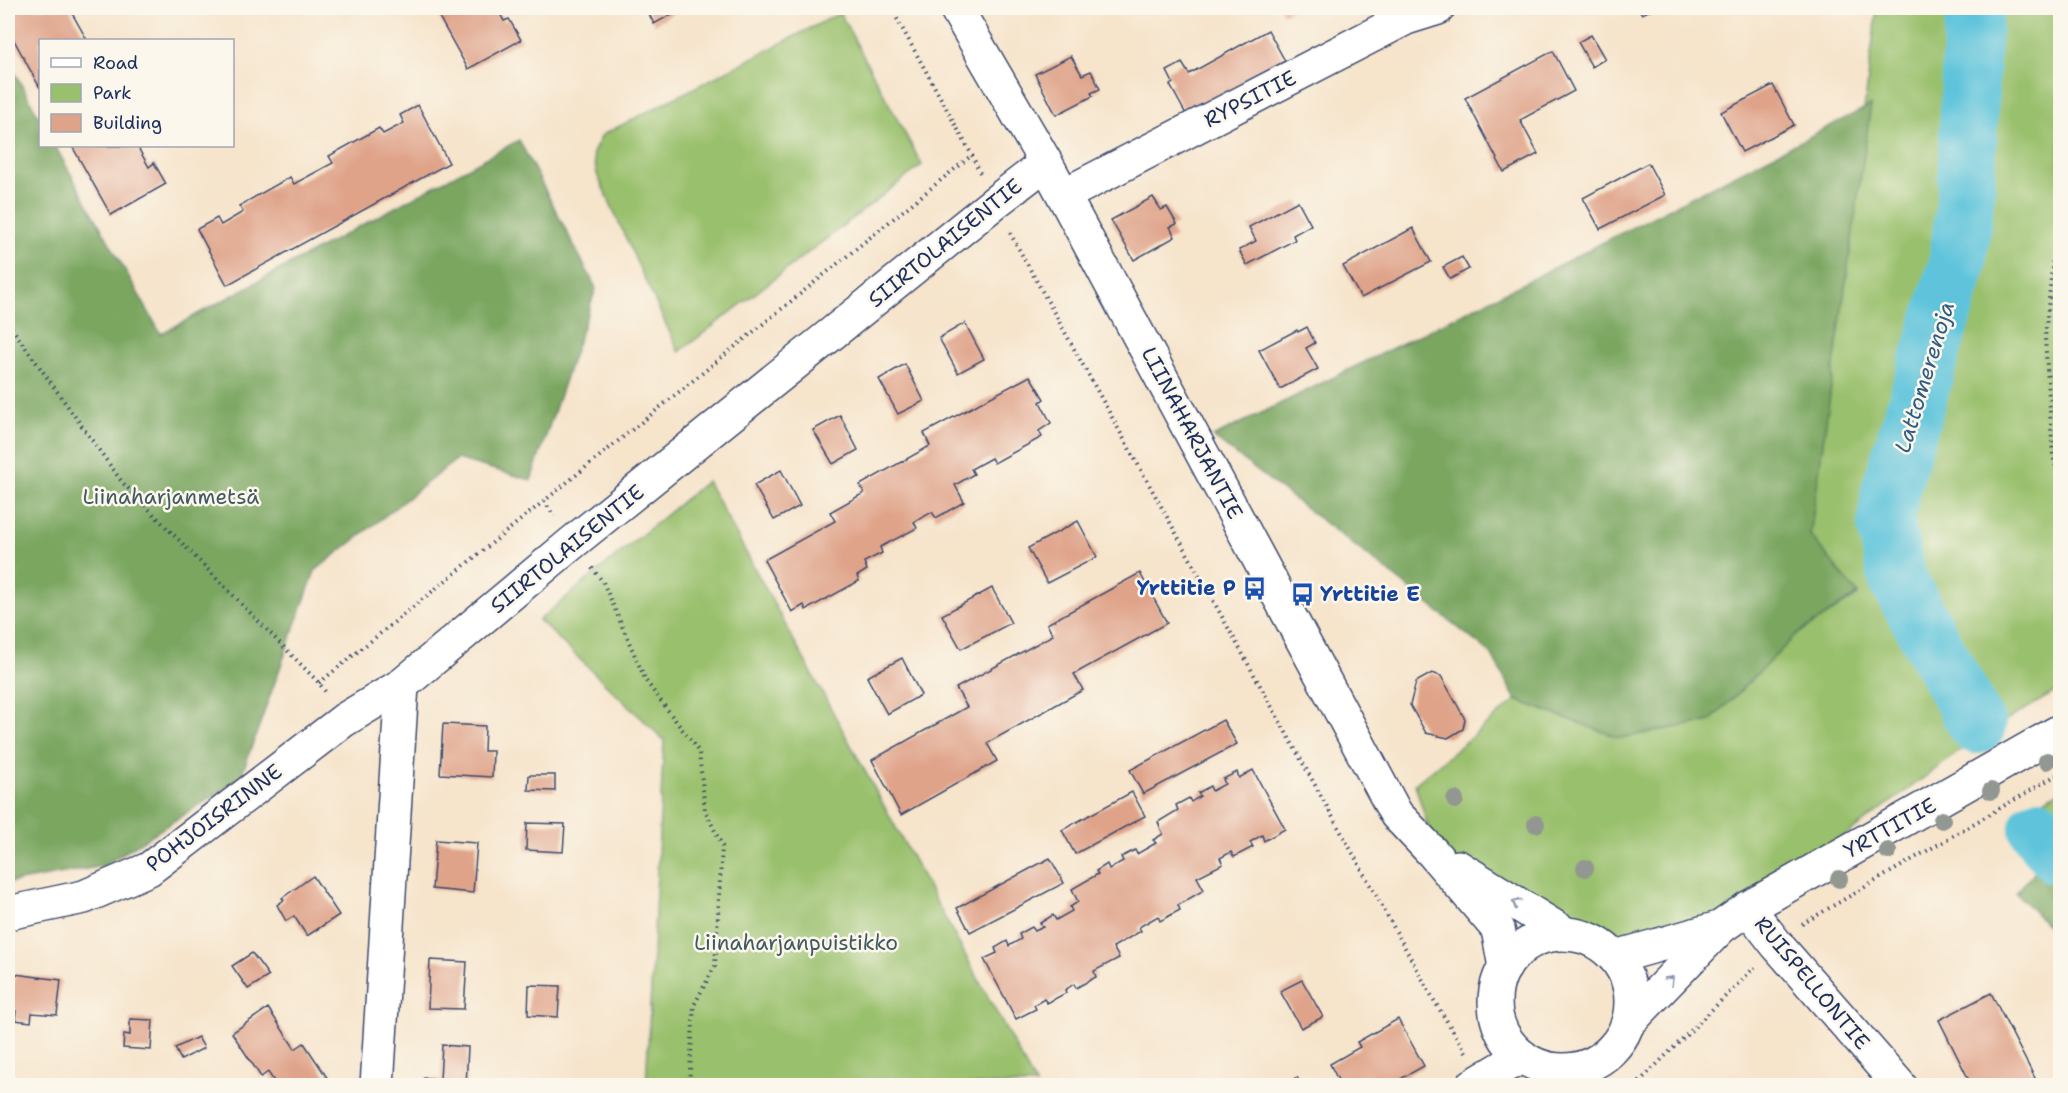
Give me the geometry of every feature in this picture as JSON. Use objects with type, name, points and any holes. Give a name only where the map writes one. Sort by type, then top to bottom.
[{"type":"street","name":"LIINAHARJANTIE","points":[[956,8],[1064,195],[1396,814],[1433,853],[1498,929],[1505,967]]},
{"type":"street","name":"RYPSITIE","points":[[1064,195],[1406,18],[1438,8]]},
{"type":"street","name":"SIIRTOLAISENTIE","points":[[402,685],[572,543],[1046,163]]},
{"type":"street","points":[[377,1086],[402,685]]},
{"type":"street","name":"POHJOISRINNE","points":[[8,913],[84,897],[149,869],[344,720],[402,685]]},
{"type":"street","name":"YRTTITIE","points":[[1629,1022],[1721,927],[1748,908],[2061,731]]},
{"type":"street","name":"LIINAHARJANTIE","points":[[1433,853],[1566,934]]},
{"type":"street","name":"RUISPELLONTIE","points":[[1748,908],[1777,945],[1900,1086]]},
{"type":"street","name":"YRTTITIE","points":[[1616,957],[1721,927]]},
{"type":"street","points":[[1477,1082],[1535,1069],[1579,1068],[1599,1072],[1629,1022],[1630,990],[1624,970],[1616,957],[1604,947],[1583,937],[1566,934],[1543,937],[1530,942],[1505,967],[1496,988],[1495,1002],[1499,1025],[1510,1045],[1535,1069]]},
{"type":"path","points":[[891,8],[972,155],[994,203],[1477,1082]]},
{"type":"path","points":[[319,683],[972,155]]},
{"type":"path","points":[[2061,208],[2055,238],[2045,338],[2053,456],[2061,481]]},
{"type":"path","points":[[8,323],[122,482],[319,683],[344,720]]},
{"type":"path","points":[[544,501],[572,543],[603,582],[646,681],[699,752],[705,810],[722,846],[715,966],[694,1005],[688,1086]]},
{"type":"path","points":[[1635,1086],[1777,945],[1808,919],[2061,773]]},
{"type":"green space","points":[[1877,8],[2060,8],[2060,689],[1990,730],[1933,646],[1976,739],[1748,908],[1618,948],[1568,930],[1435,850],[1415,784],[1516,700],[1620,738],[1710,721],[1796,635],[1858,595],[1810,535]]},
{"type":"green space","points":[[840,13],[922,165],[679,352],[597,174],[593,153],[602,135]]},
{"type":"green space","name":"Liinaharjanmetsä","points":[[8,60],[39,117],[39,147],[56,147],[161,334],[519,140],[596,288],[531,480],[457,459],[315,571],[240,779],[103,866],[8,883]]},
{"type":"green space","points":[[1871,105],[1810,535],[1858,594],[1796,635],[1710,721],[1620,738],[1516,700],[1491,654],[1213,437],[1520,285]]},
{"type":"green space","name":"Liinaharjanpuistikko","points":[[707,481],[1036,1085],[646,1085],[664,740],[539,620]]},
{"type":"green space","points":[[2060,791],[2060,826],[2042,801]]},
{"type":"green space","points":[[2043,862],[2060,878],[2060,939],[2016,893]]},
{"type":"building","points":[[8,8],[69,8],[86,39],[39,39],[39,86],[8,29]]},
{"type":"building","points":[[434,8],[497,8],[504,21],[509,19],[521,40],[468,69]]},
{"type":"building","points":[[646,8],[683,8],[654,24]]},
{"type":"building","points":[[1280,8],[1294,8],[1283,14]]},
{"type":"building","points":[[1638,8],[1655,8],[1642,14]]},
{"type":"building","points":[[1268,30],[1285,61],[1187,116],[1170,85],[1173,83],[1167,71],[1182,63],[1189,74]]},
{"type":"building","points":[[1591,35],[1605,59],[1592,67],[1578,42]]},
{"type":"building","points":[[1553,51],[1574,91],[1520,120],[1538,154],[1504,172],[1465,98]]},
{"type":"building","points":[[1071,56],[1082,75],[1091,71],[1100,89],[1091,93],[1093,96],[1056,115],[1035,74]]},
{"type":"building","points":[[1773,85],[1794,125],[1742,152],[1721,112]]},
{"type":"building","points":[[418,105],[449,163],[227,285],[197,229],[217,218],[221,225],[243,212],[239,206],[290,177],[294,184],[333,163],[329,156],[379,128],[383,134],[404,123],[400,115]]},
{"type":"building","points":[[73,147],[138,147],[149,167],[154,163],[166,184],[111,215]]},
{"type":"building","points":[[1648,163],[1665,195],[1600,229],[1583,198]]},
{"type":"building","points":[[1153,197],[1161,210],[1167,207],[1177,224],[1170,227],[1175,237],[1134,260],[1111,220]]},
{"type":"building","points":[[1298,201],[1311,225],[1293,235],[1295,240],[1247,265],[1239,250],[1256,241],[1249,227]]},
{"type":"building","points":[[1413,228],[1431,262],[1361,298],[1343,266]]},
{"type":"building","points":[[1462,257],[1469,269],[1450,279],[1443,267]]},
{"type":"building","points":[[965,323],[984,359],[958,373],[939,338]]},
{"type":"building","points":[[1307,327],[1315,343],[1306,348],[1318,369],[1280,389],[1259,350]]},
{"type":"building","points":[[905,364],[924,401],[898,414],[879,379]]},
{"type":"building","points":[[1030,376],[1044,399],[1040,402],[1051,423],[1039,431],[1042,437],[994,463],[991,458],[971,469],[974,474],[955,485],[964,502],[936,518],[932,512],[914,522],[917,528],[880,547],[882,553],[864,562],[867,570],[857,576],[859,581],[806,610],[804,605],[792,612],[764,560],[835,521],[830,512],[864,493],[860,485],[930,446],[924,433]]},
{"type":"building","points":[[840,415],[858,450],[833,464],[813,430]]},
{"type":"building","points":[[781,470],[800,506],[774,520],[754,485]]},
{"type":"building","points":[[1078,521],[1097,557],[1047,583],[1028,548]]},
{"type":"building","points":[[1140,573],[1167,623],[1074,674],[1083,690],[987,743],[997,761],[901,815],[872,760],[967,707],[956,688],[1053,635],[1047,624]]},
{"type":"building","points":[[992,588],[1011,623],[961,649],[942,615]]},
{"type":"building","points":[[902,658],[921,695],[887,714],[867,677]]},
{"type":"building","points":[[1432,673],[1441,676],[1465,719],[1463,729],[1448,738],[1426,733],[1410,705],[1416,682]]},
{"type":"building","points":[[1223,720],[1237,744],[1143,794],[1130,770]]},
{"type":"building","points":[[443,724],[485,726],[484,751],[493,751],[492,777],[440,774]]},
{"type":"building","points":[[1253,770],[1285,829],[1264,841],[1262,835],[1250,842],[1253,847],[1234,857],[1231,852],[1220,858],[1223,864],[1197,877],[1204,890],[1178,905],[1180,910],[1160,921],[1158,916],[1139,927],[1141,931],[1113,947],[1119,958],[1094,971],[1096,977],[1076,988],[1074,984],[1065,990],[1066,993],[1047,1003],[1044,999],[1034,1005],[1036,1009],[1016,1019],[984,959],[997,953],[995,948],[1007,941],[1009,946],[1021,939],[1019,934],[1032,927],[1035,931],[1043,927],[1040,923],[1053,915],[1056,920],[1072,911],[1070,907],[1078,902],[1072,889],[1098,874],[1096,871],[1107,864],[1109,869],[1123,861],[1121,857],[1135,850],[1137,854],[1156,843],[1153,840],[1163,834],[1158,822],[1178,810],[1176,805],[1189,798],[1191,802],[1200,796],[1198,793],[1210,786],[1212,791],[1225,784],[1223,779],[1237,772],[1239,778]]},
{"type":"building","points":[[529,775],[555,775],[555,791],[528,790]]},
{"type":"building","points":[[1132,792],[1145,816],[1075,854],[1062,830]]},
{"type":"building","points":[[527,823],[565,824],[563,852],[526,850]]},
{"type":"building","points":[[436,840],[477,843],[473,893],[432,889]]},
{"type":"building","points":[[1050,858],[1064,883],[970,932],[957,908]]},
{"type":"building","points":[[313,876],[339,915],[307,936],[294,916],[286,921],[277,905],[284,900],[282,898]]},
{"type":"building","points":[[252,953],[269,976],[248,989],[232,966]]},
{"type":"building","points":[[430,960],[467,962],[464,1009],[428,1008]]},
{"type":"building","points":[[15,974],[61,980],[57,1015],[32,1013],[31,1022],[15,1020],[16,1011],[11,1010]]},
{"type":"building","points":[[1302,980],[1323,1017],[1301,1028],[1280,991]]},
{"type":"building","points":[[529,985],[560,986],[558,1017],[528,1015]]},
{"type":"building","points":[[1991,993],[2039,1086],[1972,1086],[1939,1020]]},
{"type":"building","points":[[268,1008],[295,1049],[304,1043],[330,1082],[324,1086],[287,1086],[285,1082],[277,1086],[268,1072],[261,1077],[232,1033]]},
{"type":"building","points":[[130,1019],[153,1020],[151,1050],[123,1048],[124,1034],[130,1035]]},
{"type":"building","points":[[1398,1019],[1424,1066],[1388,1086],[1341,1086],[1330,1064],[1360,1047],[1357,1042]]},
{"type":"building","points":[[198,1037],[204,1048],[181,1060],[175,1048]]},
{"type":"building","points":[[442,1045],[468,1047],[466,1086],[424,1086],[424,1078],[440,1079]]},
{"type":"building","points":[[1297,1077],[1302,1086],[1282,1086]]},
{"type":"waterway","name":"Lattomerenoja","points":[[1975,8],[1971,52],[1966,193],[1957,266],[1890,491],[1886,526],[1897,578],[1977,725]]},
{"type":"waterway","name":"Lattomerenoja","points":[[2038,828],[2060,857]]},
{"type":"place","name":"Yrttitie P","points":[[1254,588]]},
{"type":"place","name":"Yrttitie E","points":[[1302,594]]}]
